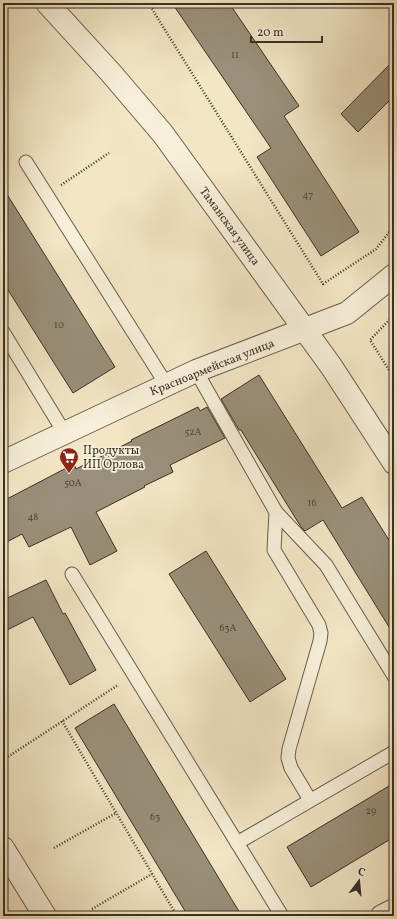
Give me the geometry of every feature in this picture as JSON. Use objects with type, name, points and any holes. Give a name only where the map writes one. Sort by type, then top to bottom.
[{"type":"street","name":"Таманская улица","points":[[47,3],[111,72],[163,134],[331,366],[394,463]]},
{"type":"street","name":"Красноармейская улица","points":[[3,462],[196,371],[347,313],[394,275]]},
{"type":"street","points":[[3,848],[45,916]]},
{"type":"street","points":[[382,916],[394,910]]},
{"type":"lane","points":[[26,162],[166,384]]},
{"type":"lane","points":[[3,332],[64,432]]},
{"type":"lane","points":[[196,371],[276,512],[326,565],[394,676]]},
{"type":"lane","points":[[276,512],[274,550],[319,625],[321,633],[288,758],[291,768],[310,800]]},
{"type":"lane","points":[[72,574],[282,916]]},
{"type":"lane","points":[[237,843],[394,752]]},
{"type":"path","points":[[145,3],[152,9],[323,284],[376,250],[394,226]]},
{"type":"path","points":[[47,195],[109,153]]},
{"type":"path","points":[[394,315],[370,340],[394,378]]},
{"type":"path","points":[[3,760],[133,675]]},
{"type":"path","points":[[62,721],[177,916]]},
{"type":"path","points":[[54,848],[116,813]]},
{"type":"path","points":[[92,909],[152,874]]},
{"type":"building","points":[[172,3],[229,3],[299,106],[284,116],[359,232],[321,256],[257,157],[271,148]]},
{"type":"building","points":[[394,60],[394,96],[358,132],[341,114]]},
{"type":"building","points":[[3,188],[115,367],[73,393],[3,282]]},
{"type":"building","points":[[259,375],[342,508],[362,497],[394,548],[394,635],[323,520],[305,531],[301,527],[221,399]]},
{"type":"building","points":[[198,407],[200,411],[207,407],[225,438],[170,465],[173,472],[96,512],[117,551],[90,565],[71,527],[29,547],[22,534],[3,544],[3,501],[74,464],[76,469]]},
{"type":"building","points":[[206,551],[286,679],[250,702],[169,574]]},
{"type":"building","points":[[46,580],[63,614],[65,613],[96,670],[70,685],[33,617],[3,632],[3,600]]},
{"type":"building","points":[[114,704],[242,916],[188,916],[75,728]]},
{"type":"building","points":[[394,783],[394,837],[311,887],[287,847]]},
{"type":"place","name":"Продукты ИП Орлова","points":[[69,474]]}]
